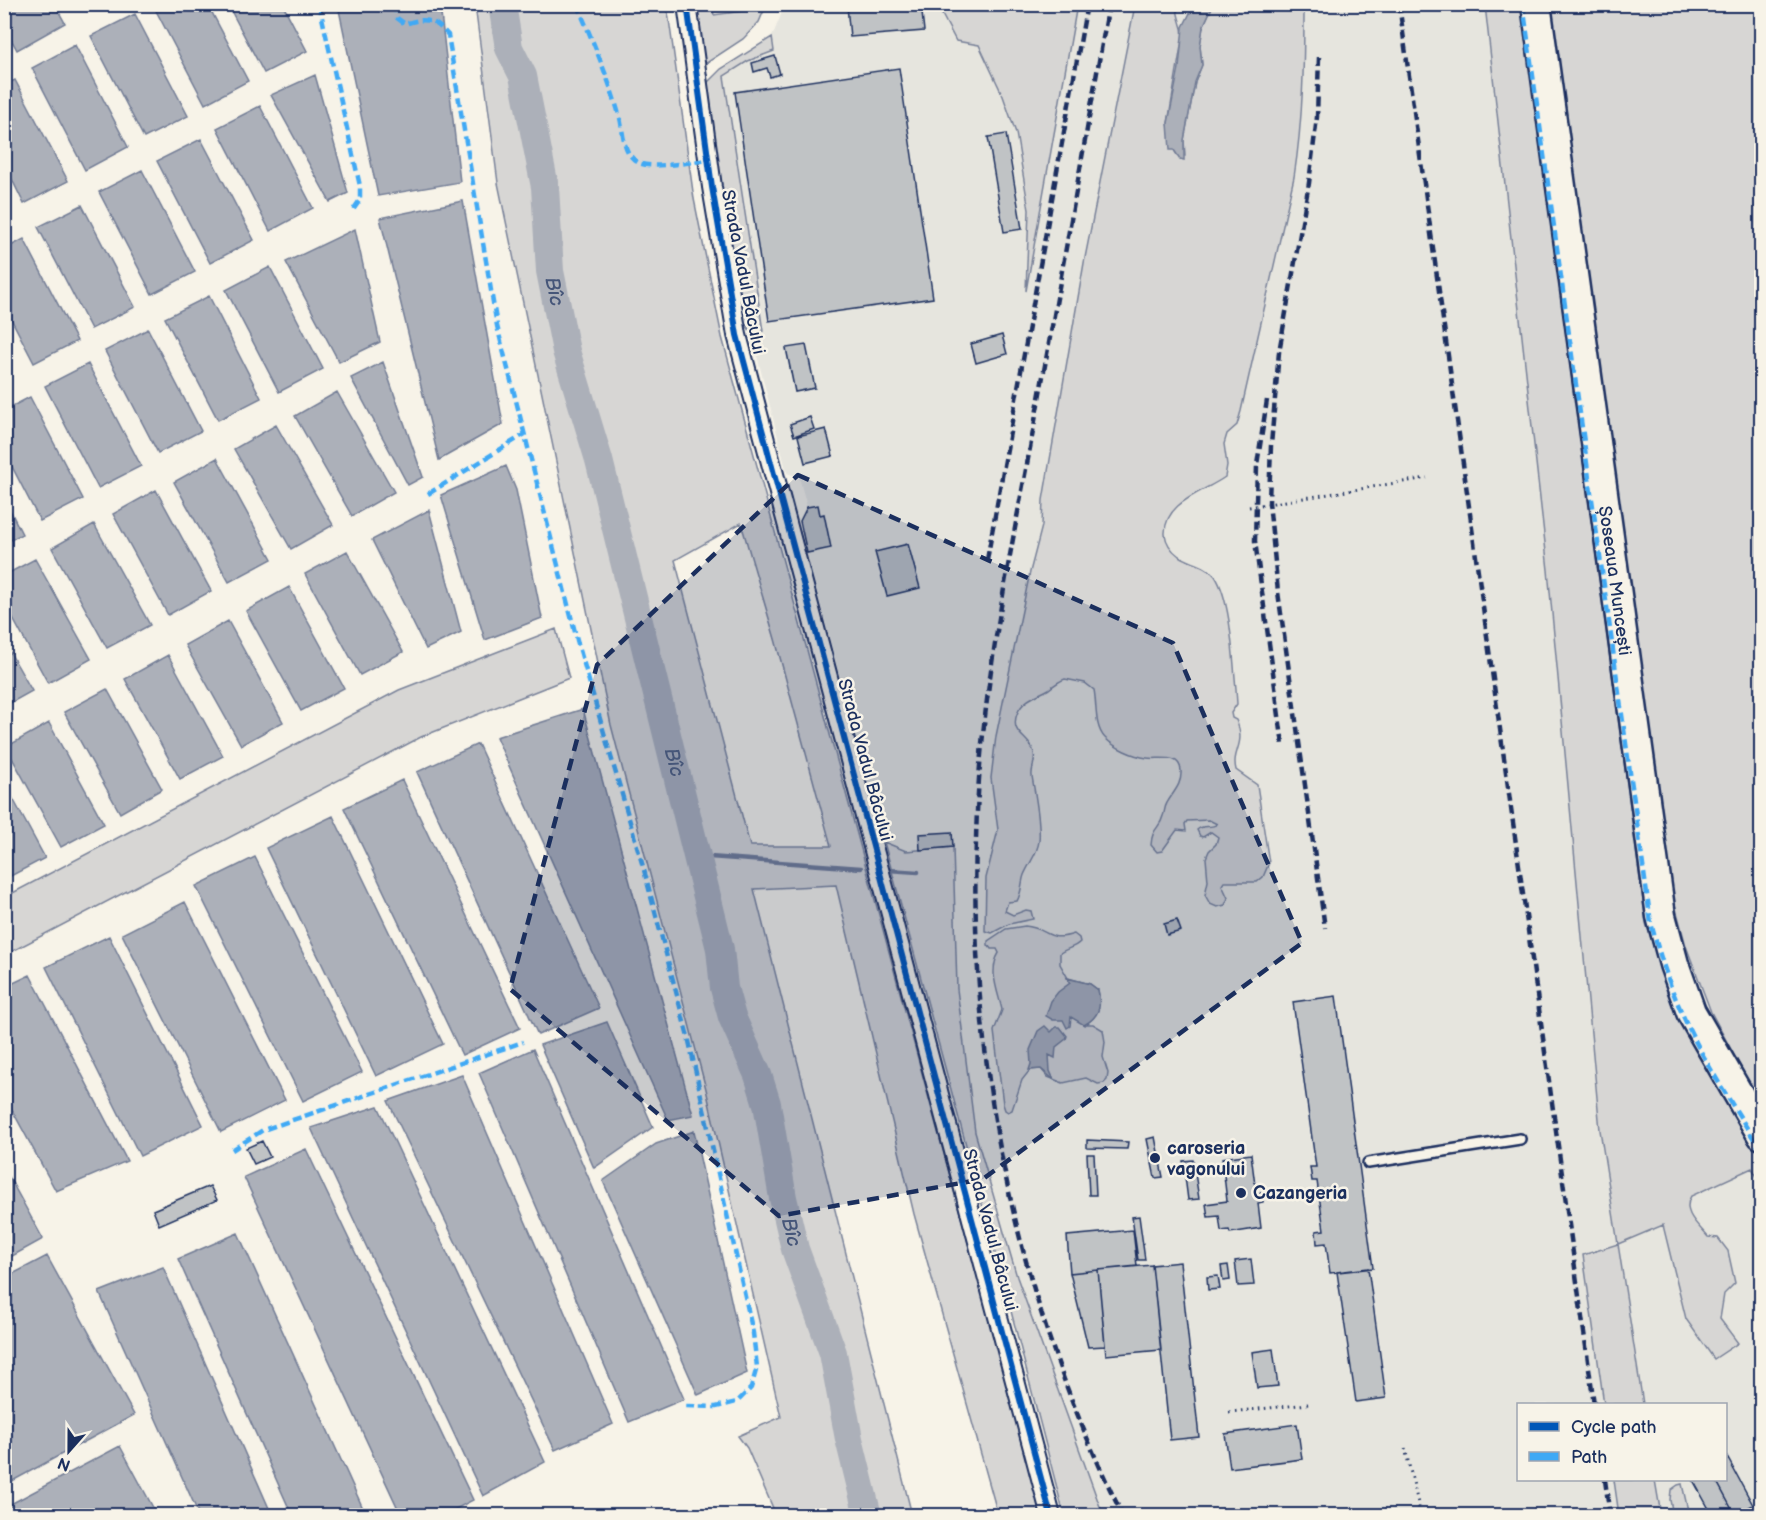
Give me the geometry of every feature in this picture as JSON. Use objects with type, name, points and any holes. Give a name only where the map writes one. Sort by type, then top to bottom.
[{"type":"main road","name":"Șoseaua Muncești","points":[[1536,4],[1661,916],[1674,964],[1691,1012],[1761,1135]]},
{"type":"street","name":"Strada Vadul Bâcului","points":[[687,4],[712,187],[737,335],[1051,1515]]},
{"type":"lane","points":[[1368,1163],[1520,1139]]},
{"type":"path","points":[[1249,507],[1427,478]]},
{"type":"path","points":[[1229,1412],[1309,1404]]},
{"type":"path","points":[[1405,1448],[1421,1515]]},
{"type":"highlighted area","points":[[798,475],[1173,643],[1302,943],[983,1179],[779,1216],[510,989],[597,665]]},
{"type":"shaded area","points":[[787,4],[937,5],[956,41],[979,45],[1003,96],[1016,133],[1029,210],[1027,285],[1077,5],[1485,5],[1548,570],[1600,1130],[1618,1244],[1688,1214],[1687,1202],[1691,1196],[1752,1168],[1761,1183],[1761,1515],[1103,1515],[1017,1277],[975,1132],[957,989],[953,848],[906,851],[884,842],[807,553],[800,521],[807,507],[799,477],[787,473],[751,332],[763,330],[724,76],[748,61],[774,51],[772,37],[781,15],[781,5]]},
{"type":"shaded area","points":[[4,5],[55,5],[65,23],[17,50],[5,28]]},
{"type":"shaded area","points":[[153,5],[208,5],[248,81],[205,104]]},
{"type":"shaded area","points":[[228,5],[283,5],[307,51],[264,73]]},
{"type":"shaded area","points":[[338,5],[440,5],[460,182],[378,196]]},
{"type":"shaded area","points":[[475,5],[667,5],[694,199],[722,337],[1042,1515],[998,1515],[914,1214],[836,885],[754,889],[912,1515],[776,1515],[747,1448],[738,1436],[781,1417],[706,1089],[611,725],[498,183]],"holes":[[[741,523],[831,846],[750,846],[675,560]]]},
{"type":"shaded area","points":[[696,5],[712,5],[714,15],[765,8],[759,22],[743,39],[705,64]]},
{"type":"shaded area","points":[[937,5],[1077,5],[1026,291],[1029,210],[1016,133],[1003,96],[979,45],[956,41]]},
{"type":"shaded area","points":[[1135,5],[1177,5],[1183,34],[1168,123],[1174,150],[1177,155],[1185,156],[1184,140],[1195,82],[1202,65],[1200,46],[1203,27],[1213,5],[1304,5],[1302,91],[1294,177],[1241,411],[1237,425],[1227,434],[1224,444],[1227,465],[1225,477],[1178,506],[1166,523],[1165,534],[1168,544],[1176,554],[1212,572],[1225,600],[1234,662],[1237,704],[1231,713],[1232,718],[1236,720],[1240,736],[1235,757],[1236,770],[1257,785],[1269,863],[1263,877],[1257,882],[1224,882],[1222,885],[1228,898],[1225,905],[1217,907],[1210,904],[1205,895],[1208,881],[1206,858],[1218,837],[1211,832],[1203,837],[1200,836],[1197,830],[1217,824],[1209,820],[1187,821],[1186,831],[1177,830],[1162,851],[1157,852],[1151,845],[1166,805],[1180,780],[1180,765],[1168,758],[1147,758],[1136,755],[1109,742],[1099,728],[1094,690],[1085,683],[1065,679],[1027,701],[1017,714],[1016,727],[1034,753],[1032,776],[1039,841],[1024,875],[1019,898],[1017,901],[1008,902],[1005,911],[1013,915],[1026,910],[1031,911],[1033,919],[1009,924],[992,933],[985,931],[986,878],[998,830],[991,778],[996,736],[1030,572],[1042,526],[1043,500],[1084,263]]},
{"type":"shaded area","points":[[1194,5],[1213,5],[1203,27],[1200,46],[1202,65],[1195,82],[1184,140],[1184,160],[1180,159],[1174,150],[1170,150],[1168,123],[1179,68],[1183,27]]},
{"type":"shaded area","points":[[1485,5],[1521,5],[1646,923],[1678,1015],[1699,1055],[1761,1156],[1761,1183],[1752,1168],[1691,1196],[1688,1202],[1689,1213],[1696,1223],[1708,1237],[1718,1238],[1728,1251],[1735,1283],[1724,1294],[1720,1319],[1738,1343],[1714,1359],[1686,1319],[1663,1225],[1618,1244],[1600,1130],[1548,570]]},
{"type":"shaded area","points":[[1550,5],[1761,5],[1761,1105],[1711,1012],[1686,946],[1674,901],[1657,806],[1645,689]]},
{"type":"shaded area","points":[[135,14],[188,116],[144,138],[91,36]]},
{"type":"shaded area","points":[[772,37],[774,51],[748,61],[724,76],[763,331],[751,332],[742,320],[708,105],[707,83],[721,69]]},
{"type":"shaded area","points":[[75,45],[128,147],[85,170],[32,68]]},
{"type":"shaded area","points":[[315,75],[348,193],[330,202],[271,95]]},
{"type":"shaded area","points":[[15,80],[68,181],[24,204],[5,165],[5,85]]},
{"type":"shaded area","points":[[260,106],[313,208],[270,231],[217,128]]},
{"type":"shaded area","points":[[201,139],[254,240],[210,263],[157,161]]},
{"type":"shaded area","points":[[142,170],[195,272],[152,294],[99,192]]},
{"type":"shaded area","points":[[463,201],[503,424],[439,460],[380,218]]},
{"type":"shaded area","points":[[82,205],[135,307],[91,329],[38,227]]},
{"type":"shaded area","points":[[355,229],[380,342],[339,362],[286,262]]},
{"type":"shaded area","points":[[24,239],[77,341],[34,363],[5,307],[5,249]]},
{"type":"shaded area","points":[[270,267],[323,369],[279,392],[226,290]]},
{"type":"shaded area","points":[[209,296],[261,398],[218,420],[165,318]]},
{"type":"shaded area","points":[[148,329],[201,431],[158,453],[105,351]]},
{"type":"shaded area","points":[[383,362],[423,477],[408,485],[351,378]]},
{"type":"shaded area","points":[[88,364],[141,466],[98,488],[45,386]]},
{"type":"shaded area","points":[[337,392],[394,492],[352,516],[295,416]]},
{"type":"shaded area","points":[[30,397],[83,499],[40,521],[5,453],[5,410]]},
{"type":"shaded area","points":[[276,425],[333,525],[291,549],[234,449]]},
{"type":"shaded area","points":[[217,458],[272,559],[229,582],[174,482]]},
{"type":"shaded area","points":[[506,466],[516,490],[542,618],[485,640],[441,495]]},
{"type":"shaded area","points":[[156,490],[211,591],[168,615],[113,514]]},
{"type":"shaded area","points":[[5,500],[22,534],[4,543]]},
{"type":"shaded area","points":[[429,510],[461,632],[426,649],[372,540]]},
{"type":"shaded area","points":[[94,524],[150,625],[107,648],[52,548]]},
{"type":"shaded area","points":[[347,551],[403,652],[360,675],[305,574]]},
{"type":"shaded area","points":[[35,559],[91,659],[48,683],[5,604],[5,575]]},
{"type":"shaded area","points":[[289,587],[344,688],[301,711],[246,611]]},
{"type":"shaded area","points":[[228,621],[283,722],[241,745],[185,645]]},
{"type":"shaded area","points":[[556,629],[569,678],[421,737],[5,955],[5,897],[399,690]]},
{"type":"shaded area","points":[[4,642],[32,691],[5,706],[4,706]]},
{"type":"shaded area","points":[[168,655],[223,756],[180,779],[125,679]]},
{"type":"shaded area","points":[[107,689],[162,789],[120,813],[64,712]]},
{"type":"shaded area","points":[[583,709],[693,1115],[668,1120],[496,737]]},
{"type":"shaded area","points":[[49,723],[104,824],[61,847],[6,747]]},
{"type":"shaded area","points":[[478,744],[599,1008],[538,1035],[417,772]]},
{"type":"shaded area","points":[[402,780],[520,1028],[462,1055],[344,808]]},
{"type":"shaded area","points":[[5,784],[45,858],[4,879]]},
{"type":"shaded area","points":[[333,816],[443,1044],[376,1076],[266,848]]},
{"type":"shaded area","points":[[884,842],[906,851],[953,847],[957,989],[975,1132],[1017,1277],[1103,1515],[1064,1515]]},
{"type":"shaded area","points":[[255,857],[362,1072],[303,1101],[196,886]]},
{"type":"shaded area","points":[[185,902],[285,1100],[221,1132],[122,934]]},
{"type":"shaded area","points":[[1025,926],[1039,929],[1053,936],[1074,934],[1079,938],[1078,944],[1060,953],[1060,964],[1068,978],[1090,984],[1098,990],[1098,1010],[1086,1024],[1093,1024],[1103,1030],[1105,1042],[1103,1057],[1108,1073],[1104,1083],[1098,1084],[1086,1078],[1063,1083],[1048,1077],[1041,1069],[1030,1070],[1022,1080],[1012,1110],[1008,1112],[1003,1104],[994,1031],[1002,1010],[994,974],[999,953],[997,949],[991,949],[988,941],[1006,929]]},
{"type":"shaded area","points":[[109,936],[203,1125],[140,1156],[46,967]]},
{"type":"shaded area","points":[[30,975],[127,1161],[56,1191],[5,1097],[5,987]]},
{"type":"shaded area","points":[[1067,978],[1090,984],[1098,990],[1100,1001],[1096,1015],[1089,1022],[1084,1025],[1071,1017],[1070,1026],[1067,1028],[1063,1020],[1053,1020],[1046,1016],[1051,1001],[1070,983]]},
{"type":"shaded area","points":[[607,1022],[653,1127],[594,1168],[540,1045]]},
{"type":"shaded area","points":[[1045,1026],[1051,1032],[1056,1027],[1060,1027],[1067,1036],[1056,1047],[1055,1058],[1049,1055],[1050,1071],[1054,1080],[1041,1069],[1029,1070],[1030,1050],[1038,1031]]},
{"type":"shaded area","points":[[533,1049],[684,1399],[629,1422],[479,1073]]},
{"type":"shaded area","points":[[462,1075],[613,1424],[555,1450],[388,1101]]},
{"type":"shaded area","points":[[378,1106],[545,1462],[483,1496],[311,1128]]},
{"type":"shaded area","points":[[694,1131],[747,1373],[698,1395],[603,1181],[656,1144]]},
{"type":"shaded area","points":[[306,1149],[473,1500],[444,1515],[401,1515],[244,1177]]},
{"type":"shaded area","points":[[4,1168],[43,1239],[5,1260],[4,1260]]},
{"type":"shaded area","points":[[238,1233],[366,1515],[292,1515],[178,1259]]},
{"type":"shaded area","points":[[1618,1244],[1643,1403],[1604,1403],[1583,1255]]},
{"type":"shaded area","points":[[47,1256],[134,1415],[5,1485],[5,1278]]},
{"type":"shaded area","points":[[163,1267],[272,1515],[199,1515],[99,1292]]},
{"type":"shaded area","points":[[120,1446],[157,1515],[5,1515],[5,1507]]},
{"type":"shaded area","points":[[1614,1481],[1655,1481],[1661,1515],[1619,1515]]},
{"type":"shaded area","points":[[1682,1484],[1689,1515],[1673,1515],[1671,1490]]},
{"type":"building","points":[[921,4],[924,31],[850,37],[847,6]]},
{"type":"building","points":[[775,56],[780,74],[770,77],[767,68],[754,72],[752,63]]},
{"type":"building","points":[[899,68],[933,298],[769,321],[735,92]]},
{"type":"building","points":[[1006,134],[1022,229],[1004,232],[988,137]]},
{"type":"building","points":[[1002,335],[1007,354],[976,363],[971,344]]},
{"type":"building","points":[[806,345],[815,388],[795,392],[786,348]]},
{"type":"building","points":[[810,417],[814,429],[794,436],[790,424]]},
{"type":"building","points":[[826,429],[833,456],[805,463],[798,436]]},
{"type":"building","points":[[818,505],[820,515],[824,514],[831,548],[807,553],[800,521],[807,507]]},
{"type":"building","points":[[908,544],[920,588],[887,596],[875,552]]},
{"type":"building","points":[[952,832],[953,847],[920,850],[919,834]]},
{"type":"building","points":[[1177,920],[1181,931],[1167,935],[1164,924]]},
{"type":"building","points":[[1336,996],[1373,1268],[1330,1273],[1326,1243],[1317,1244],[1316,1231],[1324,1230],[1317,1181],[1312,1181],[1310,1167],[1316,1167],[1293,1002]]},
{"type":"building","name":"caroseria vagonului","points":[[1155,1137],[1163,1177],[1155,1178],[1147,1139]]},
{"type":"building","name":"caroseria vagonului","points":[[1087,1140],[1128,1142],[1127,1149],[1087,1148]]},
{"type":"building","points":[[262,1141],[270,1157],[254,1164],[246,1148]]},
{"type":"building","points":[[1087,1154],[1094,1154],[1096,1195],[1089,1195]]},
{"type":"building","name":"Cazangeria","points":[[1251,1154],[1256,1193],[1262,1193],[1263,1202],[1258,1203],[1261,1228],[1230,1233],[1229,1230],[1221,1231],[1219,1216],[1208,1217],[1206,1204],[1227,1201],[1222,1158]]},
{"type":"building","points":[[1193,1160],[1199,1199],[1188,1200],[1183,1161]]},
{"type":"building","points":[[210,1186],[217,1200],[159,1225],[153,1210]]},
{"type":"building","name":"caroseria vagonului","points":[[1139,1216],[1145,1260],[1138,1260],[1132,1217]]},
{"type":"building","points":[[1133,1230],[1137,1266],[1070,1273],[1067,1236]]},
{"type":"building","points":[[1251,1259],[1254,1285],[1238,1286],[1235,1261]]},
{"type":"building","points":[[1180,1262],[1199,1437],[1170,1440],[1152,1265]]},
{"type":"building","points":[[1152,1265],[1161,1350],[1106,1355],[1098,1270]]},
{"type":"building","points":[[1228,1265],[1230,1280],[1223,1281],[1221,1266]]},
{"type":"building","points":[[1368,1268],[1386,1398],[1356,1402],[1337,1272]]},
{"type":"building","points":[[1098,1270],[1105,1346],[1088,1347],[1070,1273]]},
{"type":"building","points":[[1218,1276],[1220,1289],[1208,1290],[1207,1277]]},
{"type":"building","points":[[1273,1349],[1278,1386],[1257,1388],[1252,1352]]},
{"type":"building","points":[[1297,1424],[1302,1459],[1230,1468],[1225,1434]]},
{"type":"building","points":[[1727,1457],[1753,1505],[1735,1515],[1717,1481],[1727,1481]]},
{"type":"building","points":[[1694,1481],[1717,1481],[1735,1515],[1713,1516]]},
{"type":"waterway","name":"Bîc","points":[[502,4],[509,48],[523,76],[545,187],[550,271],[566,351],[599,460],[720,949],[724,988],[732,1017],[758,1075],[767,1104],[783,1198],[795,1249],[833,1353],[849,1439],[868,1516]]},
{"type":"waterway","points":[[696,856],[861,868]]},
{"type":"waterway","points":[[888,870],[918,872]]},
{"type":"railway","points":[[987,560],[1087,4]]},
{"type":"railway","points":[[1109,4],[995,642],[978,790],[976,927],[981,1015],[992,1101],[1008,1187],[1029,1272],[1055,1355],[1087,1437],[1123,1516]]},
{"type":"railway","points":[[1399,4],[1594,1403]]},
{"type":"railway","points":[[1319,57],[1317,117],[1309,183],[1279,352],[1269,502],[1278,592],[1325,928]]},
{"type":"railway","points":[[1267,400],[1257,465],[1255,541],[1283,745]]},
{"type":"railway","points":[[1605,1481],[1610,1516]]},
{"type":"marked path","points":[[319,4],[360,186],[360,200],[353,210]]},
{"type":"marked path","points":[[394,4],[397,18],[405,24],[429,21],[448,35],[497,326],[577,640],[644,870],[689,1041],[753,1333],[757,1367],[751,1388],[737,1402],[716,1407],[686,1406]]},
{"type":"marked path","points":[[577,4],[611,89],[625,143],[633,159],[645,165],[708,160]]},
{"type":"marked path","points":[[1523,4],[1651,923],[1668,978],[1689,1029],[1762,1152]]},
{"type":"marked path","points":[[428,494],[525,434]]},
{"type":"marked path","points":[[232,1150],[263,1130],[523,1042]]},
{"type":"cycle path","points":[[687,4],[712,187],[737,335],[1051,1516]]},
{"type":"place","name":"caroseria vagonului","points":[[1155,1158]]},
{"type":"place","name":"Cazangeria","points":[[1241,1193]]}]
